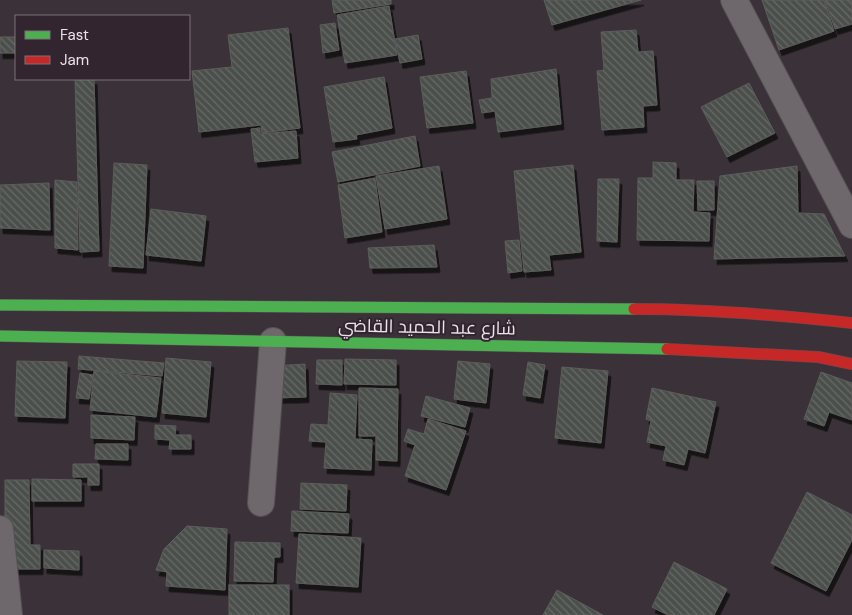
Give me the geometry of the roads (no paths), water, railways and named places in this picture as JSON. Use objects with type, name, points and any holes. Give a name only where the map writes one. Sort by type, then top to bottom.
[{"type":"main road","name":"شارع عبد الحميد القاضي","points":[[0,305],[691,309],[780,315],[852,323]]},
{"type":"main road","name":"شارع عبد الحميد القاضي","points":[[0,336],[679,349],[818,357],[852,364]]},
{"type":"street","points":[[734,0],[852,225]]},
{"type":"street","points":[[261,503],[273,341]]},
{"type":"street","points":[[0,529],[9,615]]}]
